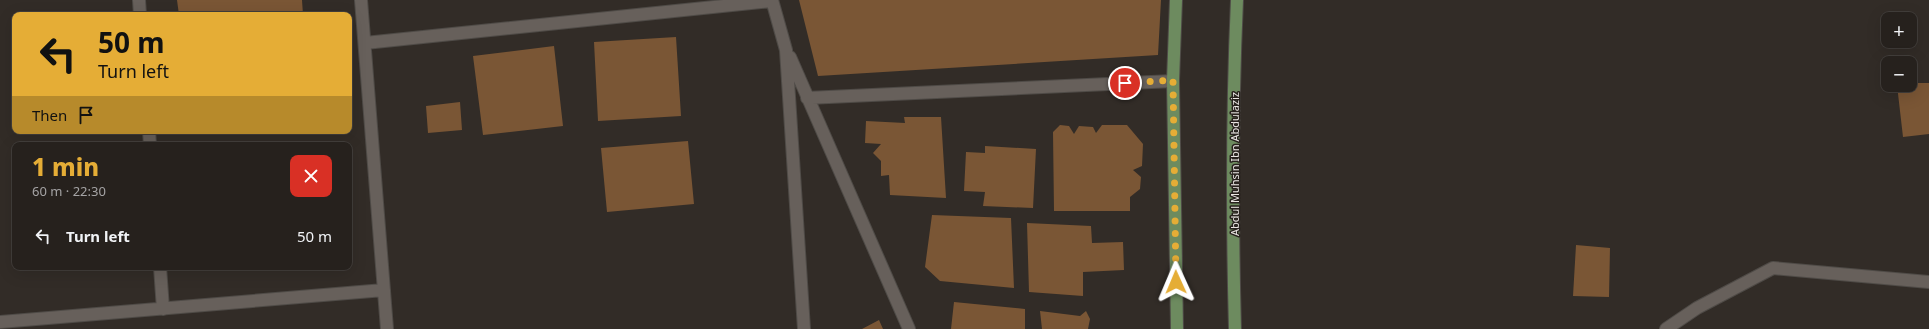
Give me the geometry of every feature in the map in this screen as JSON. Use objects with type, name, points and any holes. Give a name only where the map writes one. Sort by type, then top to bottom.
[{"type":"main road","points":[[1176,0],[1173,80],[1177,329]]},
{"type":"main road","name":"Abdul Muhsin Ibn Abdulaziz","points":[[1236,329],[1233,265],[1234,78],[1237,0]]},
{"type":"street","points":[[138,0],[140,12]]},
{"type":"street","points":[[361,0],[387,329]]},
{"type":"street","points":[[365,43],[772,0],[786,50],[909,329]]},
{"type":"street","points":[[786,50],[804,329]]},
{"type":"street","points":[[807,98],[1173,80]]},
{"type":"street","points":[[1666,329],[1697,308],[1773,268],[1929,282]]},
{"type":"street","points":[[160,270],[163,309]]},
{"type":"street","points":[[0,322],[384,290]]},
{"type":"building","points":[[177,0],[302,0],[303,12],[179,12]]},
{"type":"building","points":[[799,0],[1161,0],[1158,55],[818,76]]},
{"type":"building","points":[[676,37],[681,116],[598,121],[594,42]]},
{"type":"building","points":[[554,46],[563,126],[483,135],[473,56]]},
{"type":"building","points":[[1917,83],[1929,83],[1929,134],[1903,137],[1898,92],[1917,92]]},
{"type":"building","points":[[460,102],[462,130],[428,133],[426,106]]},
{"type":"building","points":[[904,117],[941,117],[946,198],[890,195],[889,175],[881,176],[881,161],[873,153],[881,144],[865,143],[866,121],[905,123]]},
{"type":"building","points":[[1060,125],[1069,126],[1074,134],[1079,126],[1093,127],[1096,133],[1102,125],[1127,125],[1143,144],[1142,166],[1133,170],[1141,177],[1140,189],[1130,197],[1130,211],[1054,211],[1053,132]]},
{"type":"building","points":[[688,141],[694,204],[607,212],[601,148]]},
{"type":"building","points":[[985,146],[1036,149],[1033,208],[983,206],[985,192],[964,191],[966,152],[985,153]]},
{"type":"building","points":[[932,215],[1011,218],[1014,288],[940,281],[925,267]]},
{"type":"building","points":[[1027,223],[1091,226],[1092,243],[1123,242],[1124,270],[1083,272],[1083,296],[1029,292]]},
{"type":"building","points":[[1576,245],[1610,248],[1609,297],[1573,296]]},
{"type":"building","points":[[954,302],[1025,309],[1025,329],[951,329]]},
{"type":"building","points":[[1040,311],[1080,316],[1086,311],[1090,319],[1088,329],[1042,329]]},
{"type":"building","points":[[879,320],[883,329],[862,329]]},
{"type":"route","points":[[1125,83],[1173,80],[1176,282]]}]
